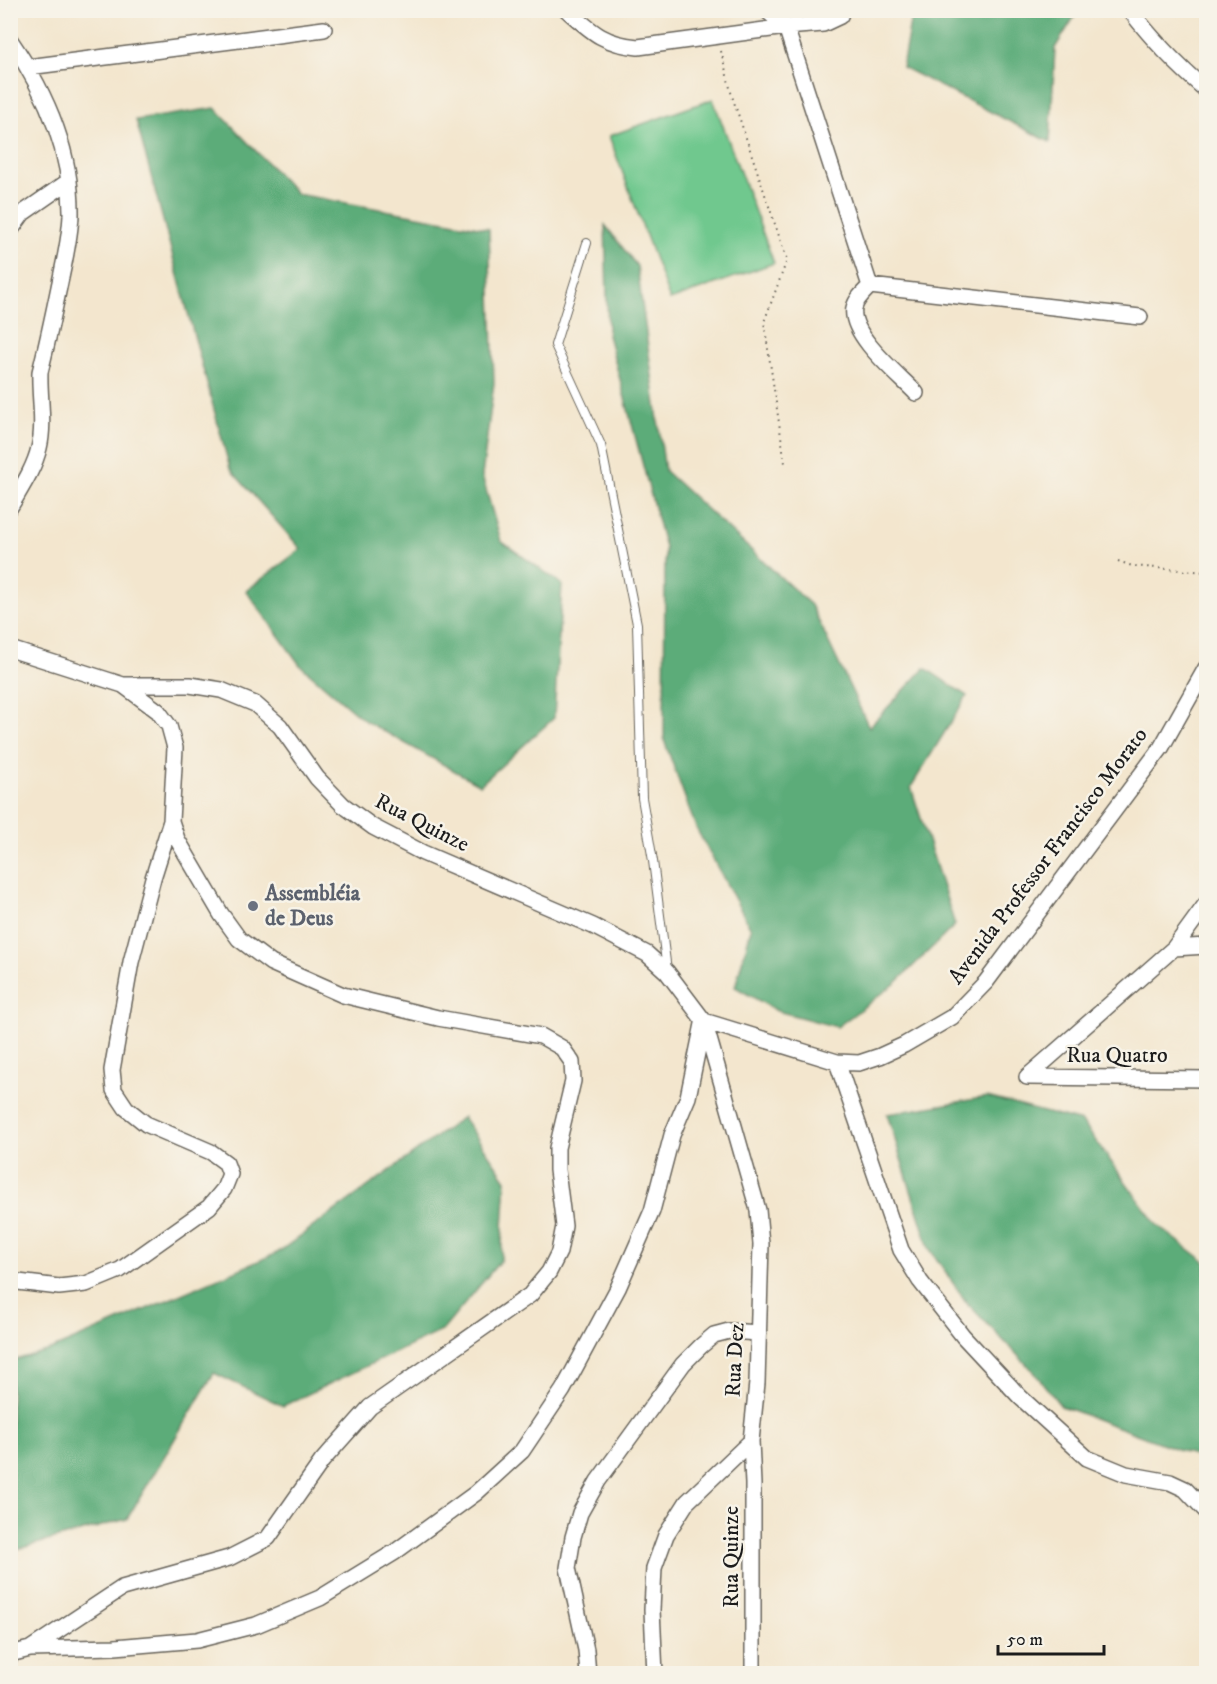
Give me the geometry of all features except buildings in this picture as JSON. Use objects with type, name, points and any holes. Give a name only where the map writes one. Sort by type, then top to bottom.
[{"type":"street","points":[[567,10],[590,31],[618,45],[638,47],[823,24],[840,15],[842,10]]},
{"type":"street","points":[[766,10],[786,27],[870,286]]},
{"type":"street","points":[[1130,10],[1162,50],[1206,90]]},
{"type":"street","points":[[28,67],[324,29]]},
{"type":"street","points":[[10,40],[43,94],[69,181],[71,216],[68,248],[40,372],[39,393],[42,421],[39,448],[28,476],[10,507]]},
{"type":"street","points":[[10,231],[23,213],[69,181]]},
{"type":"street","points":[[870,286],[1140,317]]},
{"type":"street","points":[[870,286],[858,299],[854,309],[855,322],[862,337],[916,393]]},
{"type":"street","points":[[10,650],[123,685],[158,711],[170,726],[175,748],[171,821],[131,962],[111,1070],[114,1090],[126,1108],[146,1124],[211,1152],[226,1163],[230,1174],[224,1189],[208,1207],[120,1270],[86,1284],[59,1287],[10,1281]]},
{"type":"street","name":"Avenida Professor Francisco Morato","points":[[704,1021],[837,1062],[859,1063],[904,1045],[952,1017],[986,982],[1161,748],[1206,668]]},
{"type":"street","name":"Rua Quinze","points":[[123,685],[190,685],[221,690],[255,704],[279,726],[317,778],[336,798],[373,827],[423,853],[593,926],[647,954],[667,972],[704,1021]]},
{"type":"street","points":[[30,1649],[122,1588],[229,1558],[268,1538],[322,1461],[370,1407],[530,1295],[549,1272],[559,1252],[564,1226],[557,1170],[557,1148],[573,1080],[572,1062],[562,1048],[541,1036],[438,1018],[343,995],[271,963],[239,939],[221,914],[177,839],[171,821]]},
{"type":"street","points":[[1174,948],[1206,904]]},
{"type":"street","points":[[1174,948],[1206,946]]},
{"type":"street","name":"Rua Quatro","points":[[1174,948],[1027,1077],[1206,1078]]},
{"type":"street","points":[[10,1654],[30,1649],[116,1647],[197,1640],[256,1625],[320,1598],[395,1552],[476,1493],[522,1451],[563,1390],[618,1288],[652,1212],[672,1135],[688,1097],[704,1021]]},
{"type":"street","name":"Rua Dez","points":[[704,1021],[758,1210],[761,1244],[759,1333],[751,1441]]},
{"type":"street","points":[[837,1062],[901,1250],[920,1281],[963,1336],[1020,1397],[1087,1458],[1126,1474],[1177,1485],[1197,1499],[1206,1511]]},
{"type":"street","points":[[588,1674],[586,1650],[568,1568],[580,1513],[598,1481],[683,1364],[714,1335],[729,1331],[759,1333]]},
{"type":"street","points":[[655,1674],[652,1610],[654,1568],[666,1535],[687,1502],[751,1441]]},
{"type":"street","name":"Rua Quinze","points":[[751,1441],[753,1674]]},
{"type":"lane","points":[[587,243],[555,345],[601,445],[636,624],[642,798],[653,861],[667,972]]},
{"type":"path","points":[[718,36],[732,96],[787,260],[764,322],[785,463]]},
{"type":"path","points":[[1118,561],[1132,566],[1206,572]]},
{"type":"green space","points":[[912,11],[1078,11],[1055,48],[1050,142],[902,67]]},
{"type":"green space","points":[[713,99],[774,263],[670,300],[609,136]]},
{"type":"green space","points":[[215,108],[297,194],[489,229],[494,383],[482,476],[501,541],[562,584],[554,718],[480,785],[365,721],[300,665],[246,591],[301,549],[230,469],[136,120]]},
{"type":"green space","points":[[605,225],[637,266],[665,471],[811,605],[869,727],[925,668],[967,696],[911,787],[955,925],[896,983],[837,1027],[777,1011],[735,987],[751,929],[696,828],[664,740],[665,548],[608,335]]},
{"type":"green space","points":[[987,1097],[1082,1122],[1157,1225],[1206,1262],[1206,1460],[1061,1406],[1033,1371],[966,1302],[929,1248],[887,1114]]},
{"type":"green space","points":[[463,1117],[506,1180],[501,1260],[443,1330],[283,1406],[214,1373],[127,1519],[11,1551],[11,1361],[53,1349],[277,1253]]},
{"type":"place","name":"Assembléia de Deus","points":[[253,906]]}]
